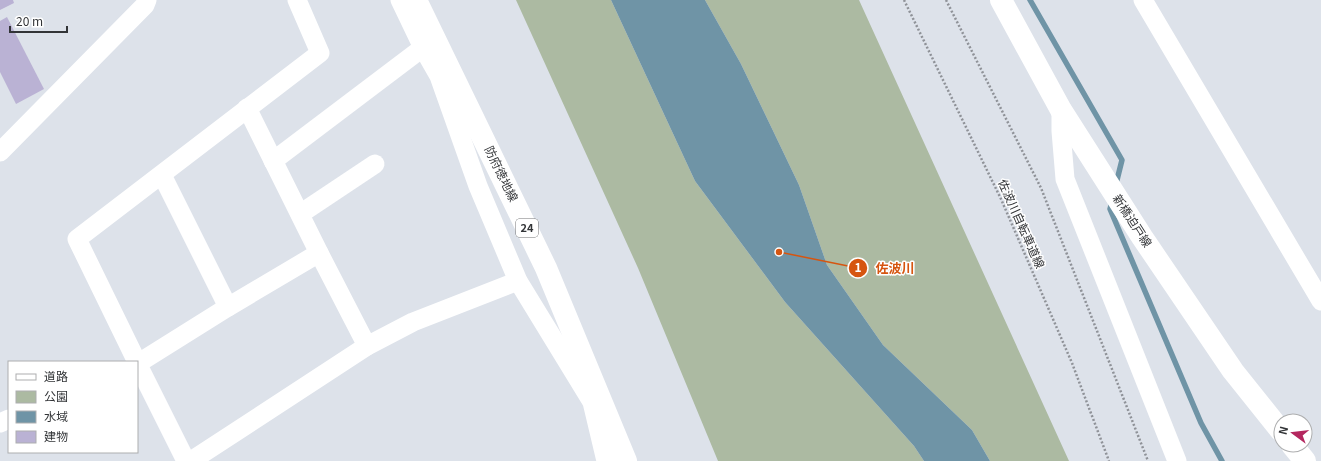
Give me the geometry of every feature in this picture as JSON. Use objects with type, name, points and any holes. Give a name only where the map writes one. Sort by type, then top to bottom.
[{"type":"street","points":[[0,152],[145,5],[147,0]]},
{"type":"street","points":[[136,361],[77,239],[320,53],[297,0]]},
{"type":"street","points":[[400,0],[429,43],[439,76],[478,186],[518,281],[596,400],[606,461]]},
{"type":"street","name":"防府徳地線","points":[[416,0],[429,43],[546,268],[596,400],[626,461]]},
{"type":"street","name":"新橋迫戸線","points":[[1001,0],[1060,110],[1142,237],[1233,371],[1273,421]]},
{"type":"street","points":[[1143,0],[1321,301]]},
{"type":"street","points":[[273,160],[429,43]]},
{"type":"street","points":[[247,108],[367,346]]},
{"type":"street","points":[[1060,110],[1065,179],[1177,461]]},
{"type":"street","points":[[300,214],[375,164]]},
{"type":"street","points":[[162,175],[228,307]]},
{"type":"street","points":[[138,362],[319,253]]},
{"type":"street","points":[[191,461],[367,346],[413,322],[518,281]]},
{"type":"street","points":[[138,365],[186,461]]},
{"type":"street","points":[[1298,453],[1305,461]]},
{"type":"path","name":"佐波川自転車道線","points":[[904,0],[1001,199],[1072,363],[1109,461]]},
{"type":"path","points":[[946,0],[1041,188],[1148,461]]},
{"type":"green space","points":[[516,0],[611,0],[695,181],[785,302],[914,446],[924,461],[718,461],[638,268]]},
{"type":"green space","points":[[705,0],[859,0],[1069,461],[990,461],[972,430],[883,345],[827,265],[799,185],[741,64]]},
{"type":"water","points":[[611,0],[705,0],[741,64],[799,185],[827,265],[883,345],[972,430],[990,461],[924,461],[914,446],[785,302],[695,181]]},
{"type":"building","points":[[0,0],[13,0],[14,3],[0,10]]},
{"type":"building","points":[[7,17],[44,89],[16,104],[0,72],[0,21]]},
{"type":"waterway","points":[[1030,0],[1122,160],[1116,184]]},
{"type":"waterway","points":[[1112,202],[1110,209],[1201,423],[1222,461]]},
{"type":"place","name":"佐波川","points":[[779,252]]}]
